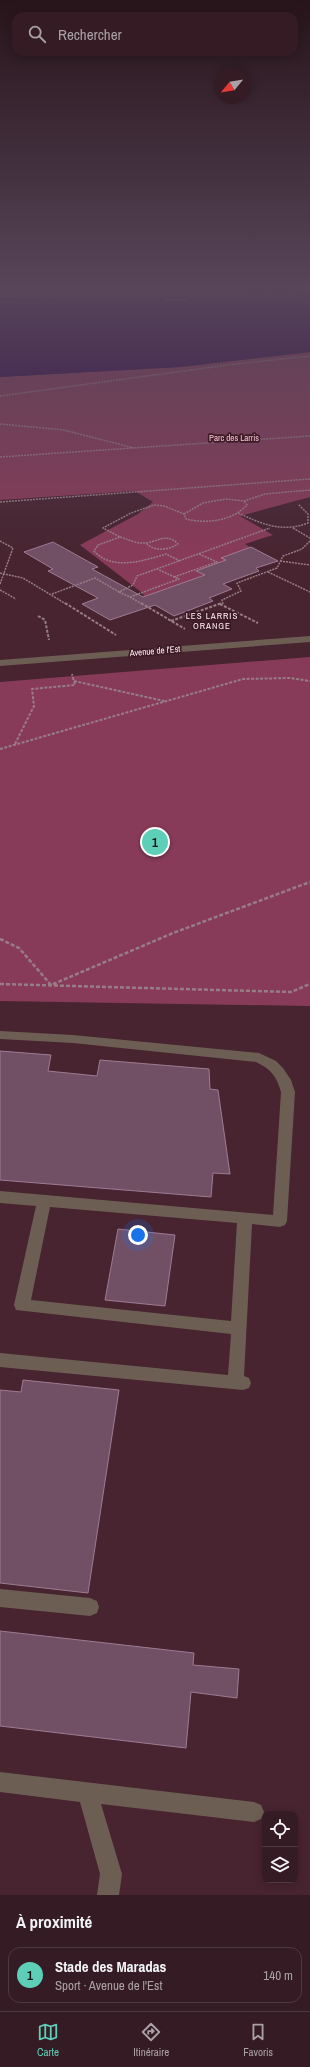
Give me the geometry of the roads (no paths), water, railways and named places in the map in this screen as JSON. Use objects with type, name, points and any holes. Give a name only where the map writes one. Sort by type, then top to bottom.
[{"type":"street","name":"Avenue de l'Est","points":[[0,663],[310,639]]},
{"type":"street","points":[[0,1035],[73,1040],[259,1058],[275,1066],[284,1078],[288,1092],[280,1221],[0,1197]]},
{"type":"street","points":[[44,1201],[22,1305],[240,1328]]},
{"type":"street","points":[[0,1360],[240,1383],[240,1328],[245,1218]]},
{"type":"street","points":[[0,1598],[90,1607]]},
{"type":"street","points":[[0,1782],[254,1812]]},
{"type":"street","points":[[87,1792],[111,1874],[108,1895]]},
{"type":"place","name":"Stade des Maradas","points":[[155,842]]},
{"type":"district","name":"LES LARRIS ORANGE","points":[[212,622]]},
{"type":"park label","name":"Parc des Larris","points":[[234,438]]}]
